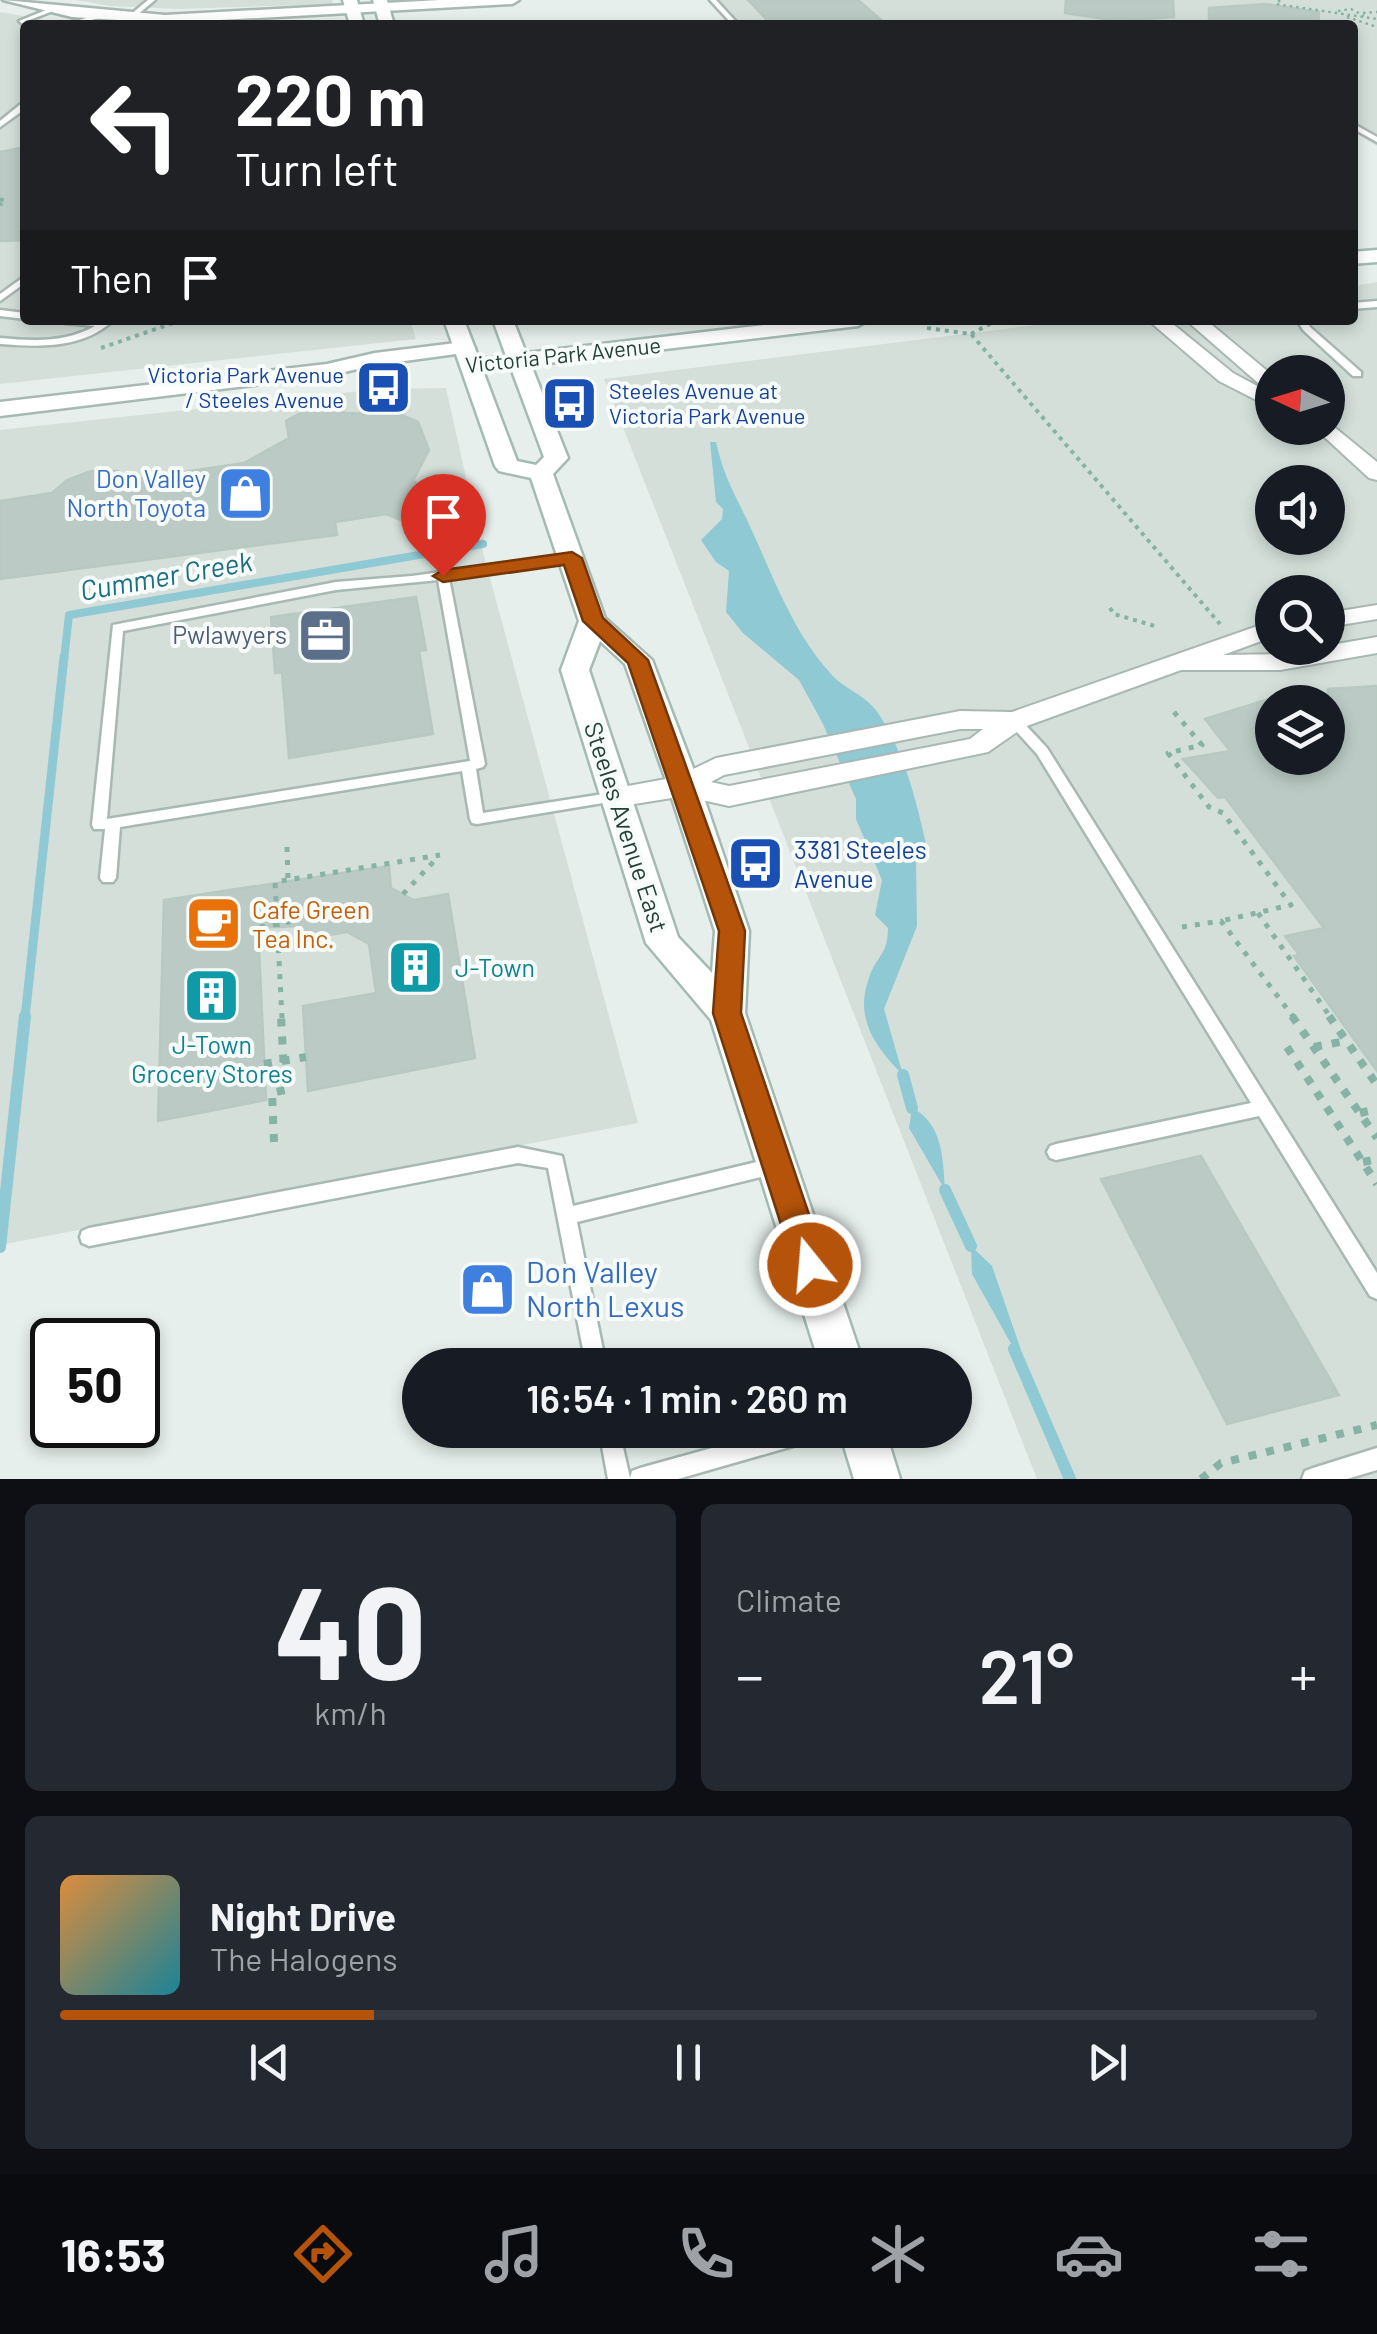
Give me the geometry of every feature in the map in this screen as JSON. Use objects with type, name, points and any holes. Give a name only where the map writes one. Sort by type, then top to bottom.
[{"type":"main road","points":[[10,0],[118,20]]},
{"type":"main road","points":[[166,20],[456,8],[512,0]]},
{"type":"main road","points":[[456,325],[507,466],[541,473]]},
{"type":"main road","points":[[505,325],[556,458],[541,473]]},
{"type":"main road","name":"Victoria Park Avenue","points":[[516,351],[677,325]]},
{"type":"main road","name":"Victoria Park Avenue","points":[[0,409],[327,370],[380,374],[516,351],[803,325]]},
{"type":"main road","points":[[541,473],[593,621]]},
{"type":"main road","name":"Steeles Avenue East","points":[[727,1013],[663,943],[574,670],[593,621],[638,660],[684,786],[732,931],[727,1013],[837,1348]]},
{"type":"main road","points":[[868,1448],[877,1479]]},
{"type":"street","points":[[1163,325],[1226,376],[1255,392]]},
{"type":"street","points":[[1200,325],[1255,371]]},
{"type":"street","points":[[1344,445],[1377,474]]},
{"type":"street","points":[[1345,617],[1377,612]]},
{"type":"street","points":[[684,786],[729,796],[978,746],[1014,721],[1255,634]]},
{"type":"street","points":[[1166,664],[1280,662],[1377,646]]},
{"type":"street","points":[[616,797],[684,786],[716,768],[907,730],[960,720],[1014,721]]},
{"type":"lane","points":[[128,20],[152,0]]},
{"type":"lane","points":[[714,0],[732,20]]},
{"type":"lane","points":[[23,20],[51,10]]},
{"type":"lane","points":[[85,20],[101,16]]},
{"type":"lane","points":[[0,125],[20,110]]},
{"type":"lane","points":[[0,342],[55,344],[91,335],[103,325]]},
{"type":"lane","points":[[1304,325],[1357,374]]},
{"type":"lane","points":[[443,576],[478,764],[99,825],[116,628],[336,586],[572,558]]},
{"type":"lane","points":[[1014,721],[1042,751],[1377,1290]]},
{"type":"lane","points":[[468,765],[478,819],[616,797]]},
{"type":"lane","points":[[108,878],[113,823]]},
{"type":"lane","points":[[1056,1152],[1265,1107]]},
{"type":"lane","points":[[89,1237],[518,1156],[556,1162],[593,1348]]},
{"type":"lane","points":[[566,1216],[779,1165]]},
{"type":"lane","points":[[613,1448],[619,1479]]},
{"type":"lane","points":[[640,1479],[750,1448]]},
{"type":"lane","points":[[1313,1479],[1377,1459]]},
{"type":"path","points":[[1280,0],[1276,4],[1336,12],[1351,10],[1377,19]]},
{"type":"path","points":[[1336,12],[1355,20]]},
{"type":"path","points":[[1349,18],[1377,12]]},
{"type":"path","points":[[927,328],[971,334],[988,325]]},
{"type":"path","points":[[971,334],[1222,626]]},
{"type":"path","points":[[1110,608],[1114,614],[1158,627]]},
{"type":"path","points":[[1174,712],[1202,745],[1168,752],[1209,807],[1222,813],[1291,905],[1182,927]]},
{"type":"path","points":[[287,848],[288,880]]},
{"type":"path","points":[[274,1142],[272,1093],[285,1090],[274,882],[440,855],[403,894]]},
{"type":"path","points":[[1258,912],[1377,1085]]},
{"type":"path","points":[[260,927],[295,921]]},
{"type":"path","points":[[1222,921],[1377,1138]]},
{"type":"path","points":[[1314,1046],[1346,1040]]},
{"type":"path","points":[[1287,1047],[1377,1184]]},
{"type":"path","points":[[264,1064],[306,1057]]},
{"type":"path","points":[[1360,1113],[1377,1110]]},
{"type":"path","points":[[1363,1162],[1377,1159]]},
{"type":"path","points":[[1201,1479],[1221,1462],[1377,1425]]},
{"type":"shaded area","points":[[76,0],[332,0],[333,4],[179,9],[110,6]]},
{"type":"shaded area","points":[[707,0],[1377,0],[1377,146],[1358,134],[1358,20],[725,20]]},
{"type":"shaded area","points":[[0,12],[44,20],[20,20],[20,325],[412,325],[416,339],[0,384]]},
{"type":"shaded area","points":[[1377,282],[1377,1479],[1037,1479],[604,379],[1036,325],[1358,325],[1358,285]]},
{"type":"shaded area","points":[[446,388],[481,545],[638,1123],[0,1245],[0,430],[380,389]]},
{"type":"water","points":[[710,442],[716,442],[729,482],[805,639],[831,674],[878,713],[909,779],[927,849],[916,863],[917,926],[884,1009],[903,1075],[876,1043],[866,1019],[865,993],[884,950],[888,928],[875,915],[882,880],[856,819],[856,799],[799,680],[743,633],[726,612],[729,571],[716,562],[701,540],[722,519],[723,509],[716,502]]},
{"type":"water","points":[[912,1108],[936,1133],[945,1190],[909,1128]]},
{"type":"water","points":[[971,1246],[992,1266],[1021,1350],[1014,1349],[972,1274]]},
{"type":"building","points":[[748,0],[858,0],[881,20],[767,20]]},
{"type":"building","points":[[1066,0],[1173,0],[1174,17],[1111,20],[1065,13]]},
{"type":"building","points":[[1265,4],[1319,12],[1318,20],[1209,20],[1209,8]]},
{"type":"building","points":[[20,148],[20,240],[0,241],[0,152]]},
{"type":"building","name":"Don Valley North Toyota","points":[[312,407],[402,415],[418,422],[429,450],[413,481],[450,501],[437,514],[419,520],[401,520],[386,514],[335,522],[337,535],[0,579],[0,501],[52,493],[67,480],[91,471],[117,471],[136,479],[244,463],[289,438],[286,421]]},
{"type":"building","points":[[416,597],[426,650],[419,651],[433,734],[289,758],[282,672],[275,673],[271,617]]},
{"type":"building","points":[[1377,686],[1377,1071],[1294,956],[1299,955],[1285,936],[1324,928],[1225,797],[1218,798],[1183,759],[1230,751],[1205,719],[1255,703],[1255,775],[1345,775],[1345,688]]},
{"type":"building","points":[[389,866],[391,888],[414,900],[448,894],[475,1058],[308,1091],[303,1006],[376,993],[369,944],[347,932],[299,940],[298,926],[258,928],[266,1100],[158,1121],[164,900]]},
{"type":"building","points":[[1201,1156],[1339,1395],[1227,1424],[1101,1179]]},
{"type":"waterway","name":"Cummer Creek","points":[[64,660],[69,615],[483,544]]},
{"type":"waterway","name":"Cummer Creek","points":[[25,1018],[64,657]]},
{"type":"waterway","name":"Cummer Creek","points":[[0,1247],[25,1016]]},
{"type":"waterway","points":[[903,1075],[912,1108]]},
{"type":"waterway","points":[[945,1190],[971,1246]]},
{"type":"waterway","points":[[1014,1349],[1070,1479]]},
{"type":"place","name":"Victoria Park Avenue / Steeles Avenue","points":[[383,388]]},
{"type":"place","name":"Steeles Avenue at Victoria Park Avenue","points":[[570,404]]},
{"type":"place","name":"Don Valley North Toyota","points":[[245,493]]},
{"type":"place","name":"Pwlawyers","points":[[326,635]]},
{"type":"place","name":"3381 Steeles Avenue","points":[[755,864]]},
{"type":"place","name":"Cafe Green Tea Inc.","points":[[213,924]]},
{"type":"place","name":"J-Town","points":[[416,968]]},
{"type":"place","name":"J-Town Grocery Stores","points":[[212,996]]},
{"type":"place","name":"Don Valley North Lexus","points":[[487,1290]]},
{"type":"route","points":[[443,576],[572,558],[593,621],[638,660],[732,931],[727,1013],[810,1265]]}]
